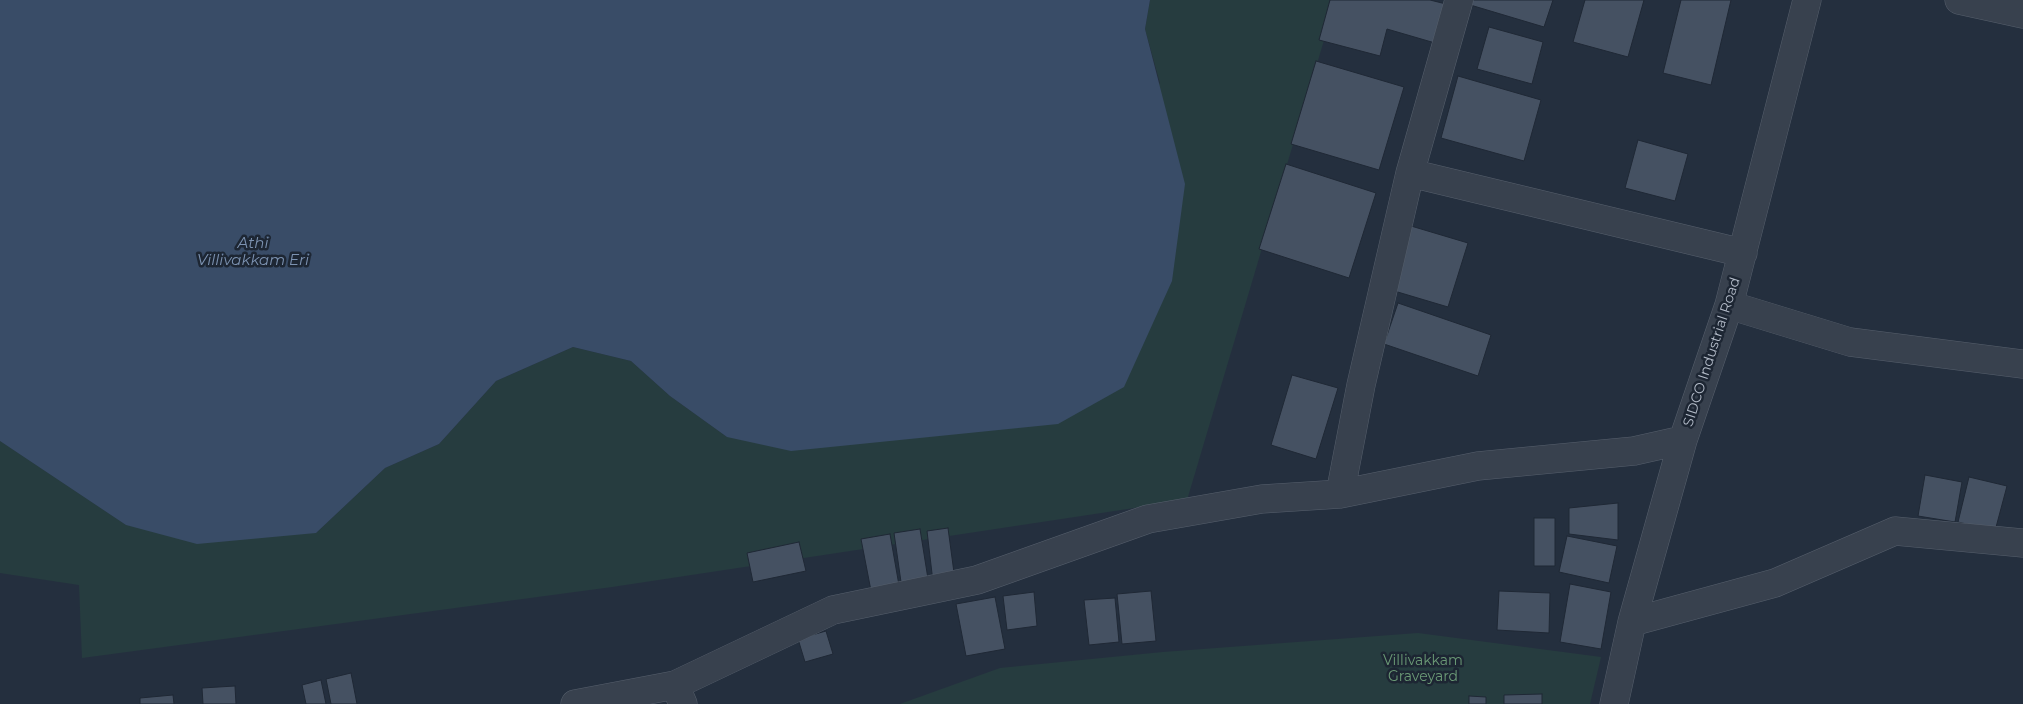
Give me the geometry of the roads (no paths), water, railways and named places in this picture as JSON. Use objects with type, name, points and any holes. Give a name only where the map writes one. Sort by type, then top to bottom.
[{"type":"street","points":[[1340,494],[1361,385],[1410,174],[1459,0]]},
{"type":"street","name":"SIDCO Industrial Road","points":[[1614,704],[1632,622],[1683,440],[1729,305],[1807,0]]},
{"type":"street","points":[[1959,0],[2023,14]]},
{"type":"street","points":[[1410,174],[1742,253]]},
{"type":"street","points":[[1729,305],[1850,342],[2023,364]]},
{"type":"street","points":[[575,704],[679,695],[833,610],[977,580],[1148,519],[1262,499],[1340,494],[1478,466],[1634,452],[1683,440]]},
{"type":"street","points":[[1632,622],[1775,583],[1895,532],[2023,543]]},
{"type":"water","name":"Athi Villivakkam Eri","points":[[0,0],[1150,0],[1145,29],[1185,184],[1172,281],[1124,387],[1058,424],[791,451],[727,437],[670,396],[631,361],[573,347],[496,381],[439,444],[385,468],[316,533],[197,544],[126,525],[0,441]]},
{"type":"park label","name":"Villivakkam Graveyard","points":[[1423,670]]}]
